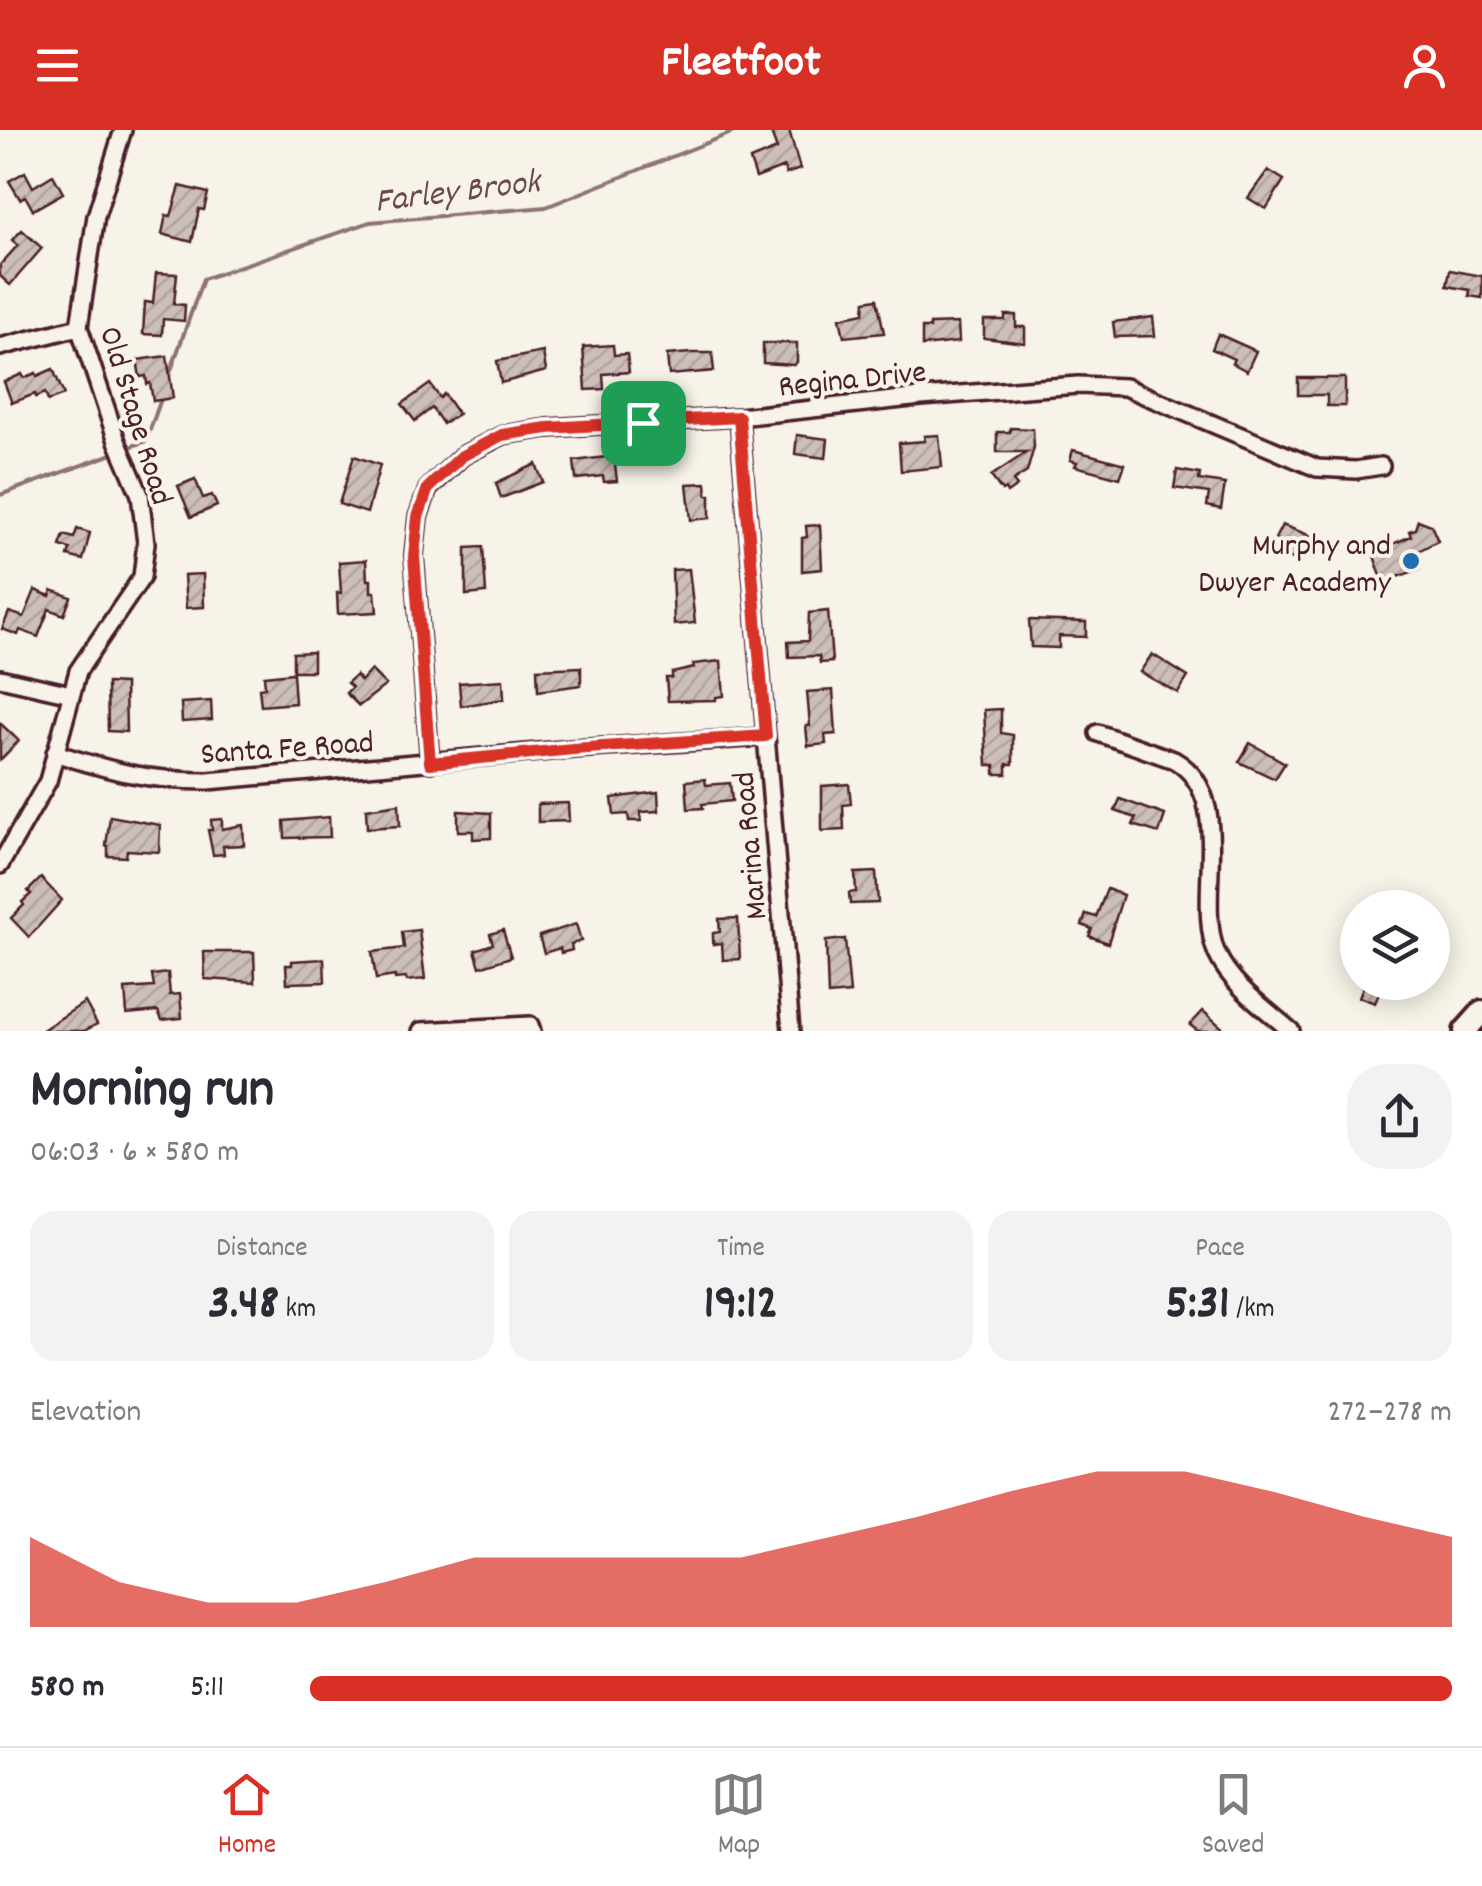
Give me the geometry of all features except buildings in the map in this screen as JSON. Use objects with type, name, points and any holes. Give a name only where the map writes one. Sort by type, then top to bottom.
[{"type":"main road","points":[[1464,1031],[1482,1012]]},
{"type":"street","name":"Old Stage Road","points":[[0,866],[48,780],[78,671],[142,577],[146,543],[140,495],[111,424],[79,327],[96,216],[122,130]]},
{"type":"street","points":[[0,347],[79,327]]},
{"type":"street","name":"Regina Drive","points":[[430,763],[414,556],[418,517],[428,488],[462,456],[502,435],[547,428],[739,417],[1078,385],[1125,387],[1317,468],[1356,470],[1381,466]]},
{"type":"street","name":"Marina Road","points":[[739,417],[792,1031]]},
{"type":"street","points":[[0,678],[71,694]]},
{"type":"street","points":[[1098,733],[1174,760],[1199,782],[1209,826],[1215,950],[1226,970],[1291,1031]]},
{"type":"street","name":"Santa Fe Road","points":[[55,753],[122,774],[167,781],[208,781],[766,736]]},
{"type":"street","points":[[421,1031],[530,1025],[532,1031]]},
{"type":"waterway","name":"Farley Brook","points":[[169,376],[203,279],[370,222],[546,207],[739,130]]},
{"type":"waterway","name":"Farley Brook","points":[[127,448],[146,441],[161,399]]},
{"type":"waterway","name":"Farley Brook","points":[[0,495],[118,452]]},
{"type":"place","name":"Murphy and Dwyer Academy","points":[[1411,561]]},
{"type":"route","points":[[739,417],[766,736],[430,763],[414,556],[418,517],[428,488],[462,456],[502,435],[547,428],[643,423],[739,417]]}]
